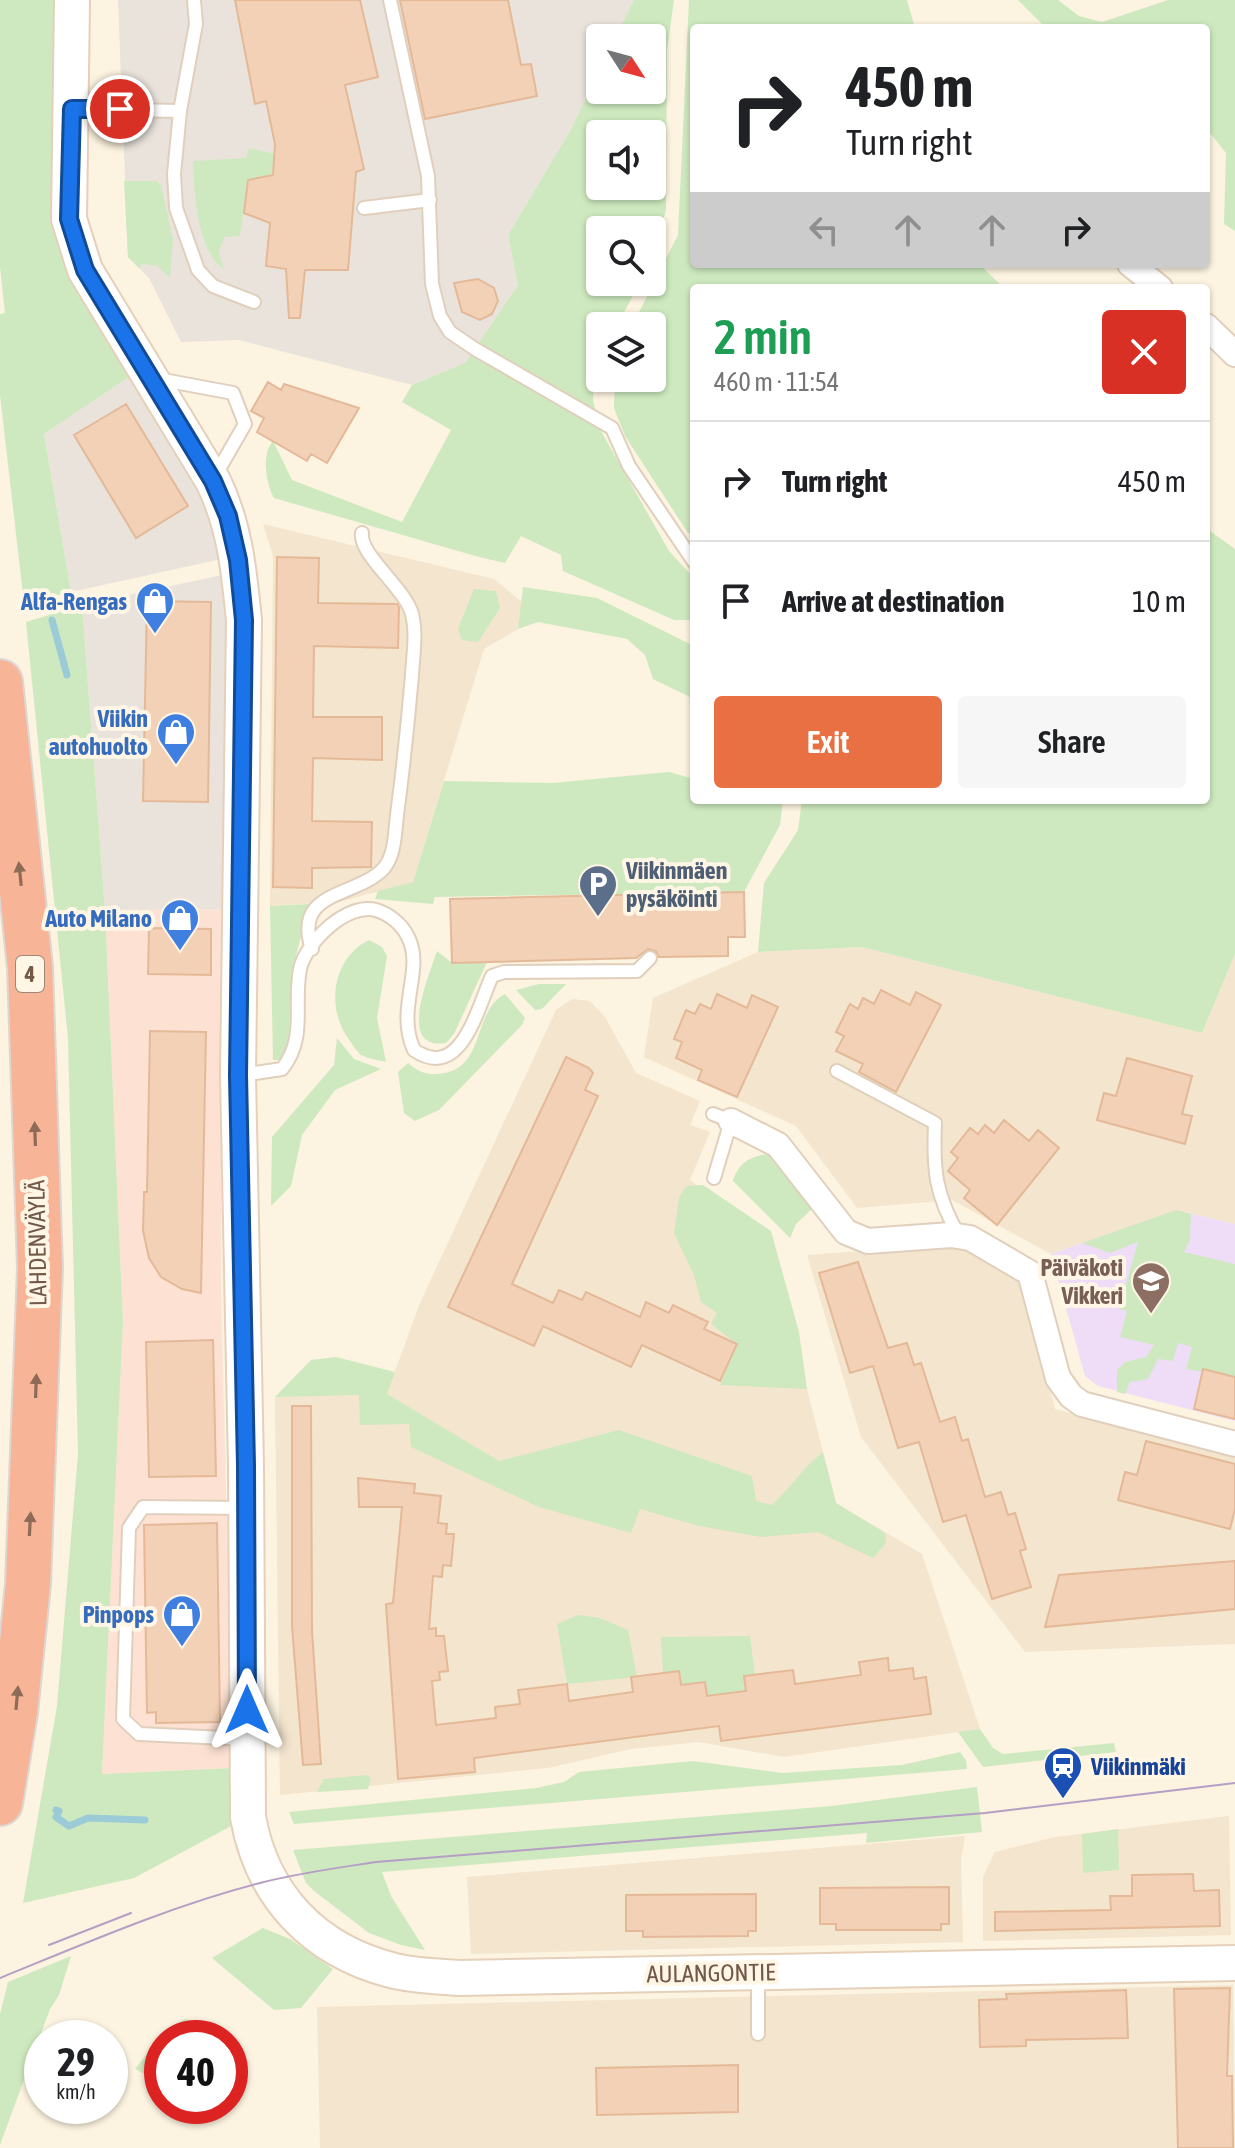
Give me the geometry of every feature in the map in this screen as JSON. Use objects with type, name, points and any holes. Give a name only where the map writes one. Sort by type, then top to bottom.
[{"type":"highway","name":"LAHDENVÄYLÄ","points":[[0,682],[30,967],[40,1268],[28,1584],[15,1712],[0,1803]]},
{"type":"street","name":"AULANGONTIE","points":[[72,0],[69,219],[85,270],[213,481],[234,538],[244,620],[238,1075],[247,1739],[251,1837],[263,1871],[277,1896],[293,1916],[348,1956],[393,1971],[459,1978],[1235,1963]]},
{"type":"street","points":[[1135,268],[1155,284]]},
{"type":"street","points":[[1210,330],[1235,354]]},
{"type":"street","points":[[722,1118],[778,1145],[846,1232],[868,1241],[959,1236],[1002,1253],[1030,1273],[1058,1378],[1071,1396],[1082,1404],[1235,1444]]},
{"type":"lane","points":[[194,0],[196,24],[180,111],[174,174],[176,208],[198,270],[213,286],[254,302]]},
{"type":"lane","points":[[390,0],[428,176],[432,284],[440,316],[450,332],[612,428],[629,466],[690,556]]},
{"type":"lane","points":[[72,109],[180,111]]},
{"type":"lane","points":[[364,208],[430,200]]},
{"type":"lane","points":[[151,378],[233,393],[245,424],[213,481]]},
{"type":"lane","points":[[312,949],[307,931],[319,905],[327,897],[371,878],[391,857],[408,731],[415,629],[411,610],[399,588],[365,549],[362,533]]},
{"type":"lane","points":[[238,1075],[282,1069],[294,1054],[300,968],[339,917],[366,908],[384,913],[407,933],[414,960],[406,1002],[408,1038],[414,1050],[434,1061],[445,1059],[460,1045],[492,976],[494,962]]},
{"type":"lane","points":[[492,976],[504,972],[637,971],[650,958]]},
{"type":"lane","points":[[837,1071],[935,1123],[934,1177],[946,1213],[959,1236]]},
{"type":"lane","points":[[714,1178],[722,1118]]},
{"type":"lane","points":[[246,1508],[143,1507],[129,1528],[123,1719],[139,1734],[247,1739]]},
{"type":"lane","points":[[758,1972],[758,2034]]},
{"type":"shaded area","points":[[118,0],[634,0],[622,24],[586,24],[586,98],[508,235],[518,285],[465,363],[412,385],[239,340],[181,342],[149,278],[128,257]]},
{"type":"shaded area","points":[[132,375],[207,497],[226,558],[71,592],[44,434]]},
{"type":"shaded area","points":[[263,524],[494,579],[522,602],[518,629],[484,649],[413,882],[339,902],[270,906],[273,556]]},
{"type":"shaded area","points":[[227,574],[228,909],[105,910],[82,605]]},
{"type":"shaded area","points":[[222,909],[221,1293],[233,1768],[102,1774],[123,1322],[105,910]]},
{"type":"shaded area","points":[[862,947],[1202,1033],[1235,954],[1235,1224],[1176,1210],[1051,1254],[952,1200],[857,1208],[796,1126],[644,1057],[653,998],[758,952]]},
{"type":"shaded area","points":[[572,999],[590,1001],[605,1017],[636,1073],[700,1101],[690,1125],[710,1132],[690,1180],[767,1233],[836,1503],[922,1554],[980,1729],[784,1757],[699,1742],[631,1749],[548,1768],[280,1795],[275,1397],[387,1393],[420,1303],[556,1010]]},
{"type":"shaded area","name":"Päiväkoti Vikkeri","points":[[1176,1210],[1235,1224],[1235,1421],[1098,1386],[1085,1376],[1051,1254]]},
{"type":"shaded area","points":[[956,1244],[1020,1277],[1055,1409],[1235,1457],[1235,1644],[1025,1652],[861,1437],[807,1255]]},
{"type":"shaded area","points":[[1229,1816],[1231,1935],[983,1941],[983,1877],[995,1852],[1055,1837]]},
{"type":"shaded area","points":[[965,1836],[961,1860],[963,1942],[471,1954],[467,1877]]},
{"type":"shaded area","points":[[1233,1985],[1235,2148],[320,2148],[317,2007]]},
{"type":"green space","points":[[0,0],[61,0],[58,190],[132,375],[44,434],[71,592],[24,603],[0,395],[0,314],[5,313],[0,267]]},
{"type":"green space","points":[[634,0],[674,0],[667,50],[666,210],[664,216],[586,216],[586,296],[633,296],[624,312],[586,312],[586,392],[593,392],[601,431],[669,551],[690,574],[690,620],[674,620],[563,571],[561,555],[521,536],[505,563],[479,557],[274,498],[267,477],[267,453],[273,441],[292,480],[402,522],[451,430],[402,402],[412,385],[465,363],[518,285],[508,235],[586,98],[586,104],[666,104],[666,24],[622,24]]},
{"type":"green space","points":[[689,0],[907,0],[914,24],[690,24],[690,268],[983,268],[1000,284],[690,284],[690,533],[625,436],[614,408],[615,392],[666,392],[666,312],[639,312],[647,296],[666,296],[666,259],[678,235]]},
{"type":"green space","points":[[1018,0],[1058,0],[1079,16],[1102,22],[1168,0],[1235,0],[1235,231],[1224,224],[1226,153],[1210,133],[1210,24],[1042,24]]},
{"type":"green space","points":[[249,148],[275,154],[273,175],[248,181],[240,236],[224,237],[219,253],[224,269],[215,261],[203,235],[196,204],[193,161],[246,158]]},
{"type":"green space","points":[[124,181],[156,181],[161,185],[173,239],[170,278],[157,266],[142,264],[139,268],[128,257]]},
{"type":"green space","points":[[1210,531],[1235,549],[1235,954],[1202,1033],[862,947],[758,952],[764,883],[798,830],[801,804],[1210,804]]},
{"type":"green space","points":[[523,587],[597,598],[690,644],[690,697],[653,679],[645,655],[627,639],[538,622],[518,629]]},
{"type":"green space","points":[[474,589],[496,591],[500,608],[478,642],[462,640],[458,629]]},
{"type":"green space","points":[[82,605],[105,910],[123,1322],[102,1774],[233,1768],[235,1824],[134,1878],[23,1903],[57,1706],[78,1454],[68,1039],[26,622]]},
{"type":"green space","points":[[669,772],[690,778],[690,804],[783,804],[780,825],[744,892],[435,897],[433,904],[375,899],[378,891],[413,882],[444,781],[552,783]]},
{"type":"green space","points":[[309,904],[292,972],[288,1048],[279,1060],[273,1060],[270,906]]},
{"type":"green space","points":[[369,940],[382,947],[387,956],[377,1018],[386,1062],[360,1054],[342,1028],[335,1000],[340,971],[357,948]]},
{"type":"green space","points":[[437,951],[452,963],[487,962],[454,1034],[446,1043],[431,1042],[422,1036],[419,1024],[423,993]]},
{"type":"green space","points":[[539,984],[566,984],[542,1009],[535,1010],[516,990]]},
{"type":"green space","points":[[505,994],[525,1018],[522,1025],[439,1110],[415,1121],[404,1113],[398,1072],[408,1063],[421,1072],[432,1074],[452,1071],[464,1063],[494,1002]]},
{"type":"green space","points":[[337,1038],[354,1059],[381,1069],[335,1090],[302,1135],[291,1186],[271,1206],[272,1137],[334,1065]]},
{"type":"green space","points":[[768,1154],[815,1206],[796,1224],[790,1238],[733,1181],[738,1169],[746,1162]]},
{"type":"green space","points":[[703,1185],[771,1231],[799,1332],[807,1389],[720,1385],[737,1344],[711,1324],[717,1313],[701,1302],[694,1275],[674,1233],[679,1198],[686,1186]]},
{"type":"green space","points":[[1176,1210],[1191,1214],[1190,1240],[1184,1252],[1235,1264],[1235,1377],[1186,1369],[1192,1347],[1178,1343],[1173,1361],[1158,1359],[1148,1379],[1130,1382],[1125,1394],[1117,1392],[1117,1370],[1125,1362],[1146,1357],[1154,1345],[1120,1337],[1127,1311],[1119,1309],[1138,1242],[1110,1253],[1082,1243]]},
{"type":"green space","points":[[336,1357],[395,1372],[387,1394],[499,1461],[619,1430],[752,1476],[756,1501],[772,1505],[823,1452],[836,1503],[885,1533],[886,1543],[873,1558],[818,1532],[761,1537],[699,1526],[640,1509],[631,1533],[539,1507],[411,1447],[409,1424],[360,1425],[359,1395],[275,1397],[311,1360]]},
{"type":"green space","points":[[578,1615],[600,1618],[628,1630],[637,1677],[567,1684],[557,1624]]},
{"type":"green space","points":[[750,1636],[755,1675],[744,1677],[746,1690],[722,1694],[708,1703],[705,1682],[681,1685],[679,1671],[663,1673],[661,1637]]},
{"type":"green space","points":[[980,1729],[993,1748],[1003,1754],[1114,1743],[1116,1752],[983,1767],[958,1732]]},
{"type":"green space","points":[[960,1752],[966,1760],[967,1769],[294,1824],[289,1812],[536,1788],[564,1782],[579,1772],[693,1761],[782,1773],[902,1765]]},
{"type":"green space","points":[[366,1775],[371,1778],[368,1789],[317,1792],[324,1779]]},
{"type":"green space","points":[[977,1787],[982,1832],[866,1843],[867,1833],[382,1872],[391,1896],[425,1950],[369,1933],[306,1883],[293,1850],[832,1806]]},
{"type":"green space","points":[[1118,1829],[1119,1870],[1083,1873],[1082,1834]]},
{"type":"green space","points":[[263,1928],[290,1939],[333,1969],[301,2008],[274,2010],[212,1958]]},
{"type":"green space","points":[[71,1956],[59,1995],[46,2020],[24,2020],[24,2080],[0,2145],[0,2014],[8,1982]]},
{"type":"green space","points":[[144,2057],[144,2074],[135,2069]]},
{"type":"building","points":[[235,0],[360,0],[378,77],[345,85],[364,169],[356,172],[348,270],[305,270],[300,318],[289,318],[286,269],[266,266],[270,223],[244,213],[248,180],[273,175],[275,144],[266,101],[255,104]]},
{"type":"building","points":[[400,0],[508,0],[521,65],[531,64],[537,96],[425,119]]},
{"type":"building","points":[[478,279],[494,288],[498,301],[492,314],[480,320],[462,312],[454,283]]},
{"type":"building","points":[[268,382],[281,390],[284,384],[359,408],[327,463],[311,454],[307,461],[257,432],[264,418],[251,411]]},
{"type":"building","points":[[126,404],[188,506],[136,538],[74,435]]},
{"type":"building","points":[[277,557],[319,558],[318,603],[397,604],[399,607],[398,648],[314,646],[313,717],[382,717],[382,760],[313,758],[312,821],[372,822],[371,867],[312,868],[312,888],[273,887]]},
{"type":"building","points":[[147,601],[211,602],[208,802],[143,801]]},
{"type":"building","name":"Viikinmäen pysäköinti","points":[[744,892],[745,937],[728,937],[728,956],[659,957],[656,951],[648,949],[636,958],[452,963],[450,899]]},
{"type":"building","name":"Auto Milano","points":[[149,928],[211,929],[211,975],[148,974]]},
{"type":"building","points":[[881,990],[910,1005],[916,992],[941,1005],[896,1092],[859,1072],[863,1064],[836,1051],[844,1036],[836,1032],[850,1004],[858,1009],[863,998],[874,1004]]},
{"type":"building","points":[[717,994],[747,1008],[752,995],[778,1007],[737,1097],[698,1080],[702,1070],[676,1058],[682,1042],[674,1039],[686,1010],[695,1014],[700,1004],[711,1009]]},
{"type":"building","points":[[150,1031],[206,1032],[201,1293],[182,1289],[161,1277],[149,1258],[143,1231],[144,1192],[147,1192]]},
{"type":"building","points":[[566,1057],[589,1068],[593,1073],[585,1090],[598,1096],[512,1284],[553,1303],[559,1290],[582,1300],[586,1292],[640,1317],[646,1302],[669,1313],[673,1305],[708,1322],[704,1329],[737,1344],[720,1381],[642,1345],[631,1367],[543,1326],[534,1346],[448,1307]]},
{"type":"building","points":[[1127,1058],[1192,1076],[1182,1114],[1192,1116],[1185,1144],[1097,1120],[1104,1093],[1116,1096]]},
{"type":"building","points":[[1004,1120],[1029,1141],[1038,1130],[1059,1148],[997,1225],[964,1198],[970,1190],[948,1171],[958,1158],[951,1152],[970,1128],[978,1134],[985,1125],[994,1133]]},
{"type":"building","points":[[858,1262],[888,1348],[907,1343],[914,1365],[921,1363],[940,1422],[955,1417],[962,1441],[968,1439],[985,1497],[1001,1492],[1008,1515],[1015,1513],[1026,1549],[1020,1551],[1031,1587],[992,1599],[966,1515],[943,1522],[919,1442],[898,1448],[873,1366],[850,1373],[819,1273]]},
{"type":"building","points":[[213,1340],[216,1476],[149,1477],[146,1342]]},
{"type":"building","points":[[1203,1369],[1235,1377],[1235,1419],[1194,1409]]},
{"type":"building","points":[[292,1406],[311,1406],[312,1631],[321,1764],[303,1765],[292,1626]]},
{"type":"building","points":[[1146,1441],[1235,1464],[1235,1509],[1230,1529],[1118,1500],[1125,1472],[1137,1475]]},
{"type":"building","points":[[358,1478],[415,1484],[414,1493],[441,1496],[438,1523],[447,1524],[446,1534],[454,1534],[451,1566],[443,1565],[442,1577],[433,1576],[429,1629],[436,1628],[436,1636],[444,1636],[448,1671],[439,1672],[440,1680],[432,1681],[436,1725],[496,1718],[495,1707],[520,1704],[518,1690],[567,1684],[569,1701],[633,1692],[631,1677],[679,1671],[681,1685],[705,1682],[707,1696],[746,1691],[744,1676],[793,1670],[795,1684],[861,1675],[859,1662],[888,1658],[889,1671],[913,1668],[914,1679],[926,1677],[931,1714],[721,1741],[719,1726],[474,1758],[475,1772],[398,1779],[386,1604],[393,1603],[402,1507],[359,1507]]},
{"type":"building","name":"Pinpops","points":[[217,1523],[220,1722],[156,1723],[156,1712],[147,1713],[144,1525]]},
{"type":"building","points":[[1235,1561],[1235,1609],[1045,1627],[1059,1575]]},
{"type":"building","points":[[1193,1874],[1194,1891],[1219,1890],[1220,1926],[995,1931],[995,1912],[1111,1910],[1110,1896],[1132,1896],[1132,1875]]},
{"type":"building","points":[[949,1887],[949,1924],[941,1924],[941,1930],[836,1930],[836,1924],[820,1924],[820,1888]]},
{"type":"building","points":[[756,1894],[756,1931],[748,1931],[748,1936],[643,1937],[643,1931],[626,1931],[626,1895]]},
{"type":"building","points":[[1230,1988],[1227,2076],[1232,2076],[1233,2148],[1178,2148],[1174,1989]]},
{"type":"building","points":[[1126,1990],[1128,2038],[1026,2040],[1026,2046],[980,2047],[979,2000],[1007,1999],[1006,1994]]},
{"type":"building","points":[[738,2065],[738,2112],[597,2115],[596,2068]]},
{"type":"waterway","points":[[52,620],[67,675]]},
{"type":"waterway","points":[[56,1810],[59,1811],[56,1817],[69,1826],[88,1818],[145,1820]]},
{"type":"tram line","points":[[0,1978],[129,1926],[227,1892],[274,1879],[376,1862],[985,1813],[1235,1783]]},
{"type":"tram line","points":[[49,1945],[131,1913]]},
{"type":"place","name":"Alfa-Rengas","points":[[155,635]]},
{"type":"place","name":"Viikin autohuolto","points":[[176,766]]},
{"type":"place","name":"Viikinmäen pysäköinti","points":[[598,918]]},
{"type":"place","name":"Auto Milano","points":[[180,952]]},
{"type":"place","name":"Päiväkoti Vikkeri","points":[[1151,1315]]},
{"type":"place","name":"Pinpops","points":[[182,1648]]},
{"type":"place","name":"Viikinmäki","points":[[1063,1800]]},
{"type":"route","points":[[120,109],[72,109],[69,219],[85,270],[169,405],[221,497],[234,538],[244,620],[238,1075],[246,1466],[247,1710]]}]
